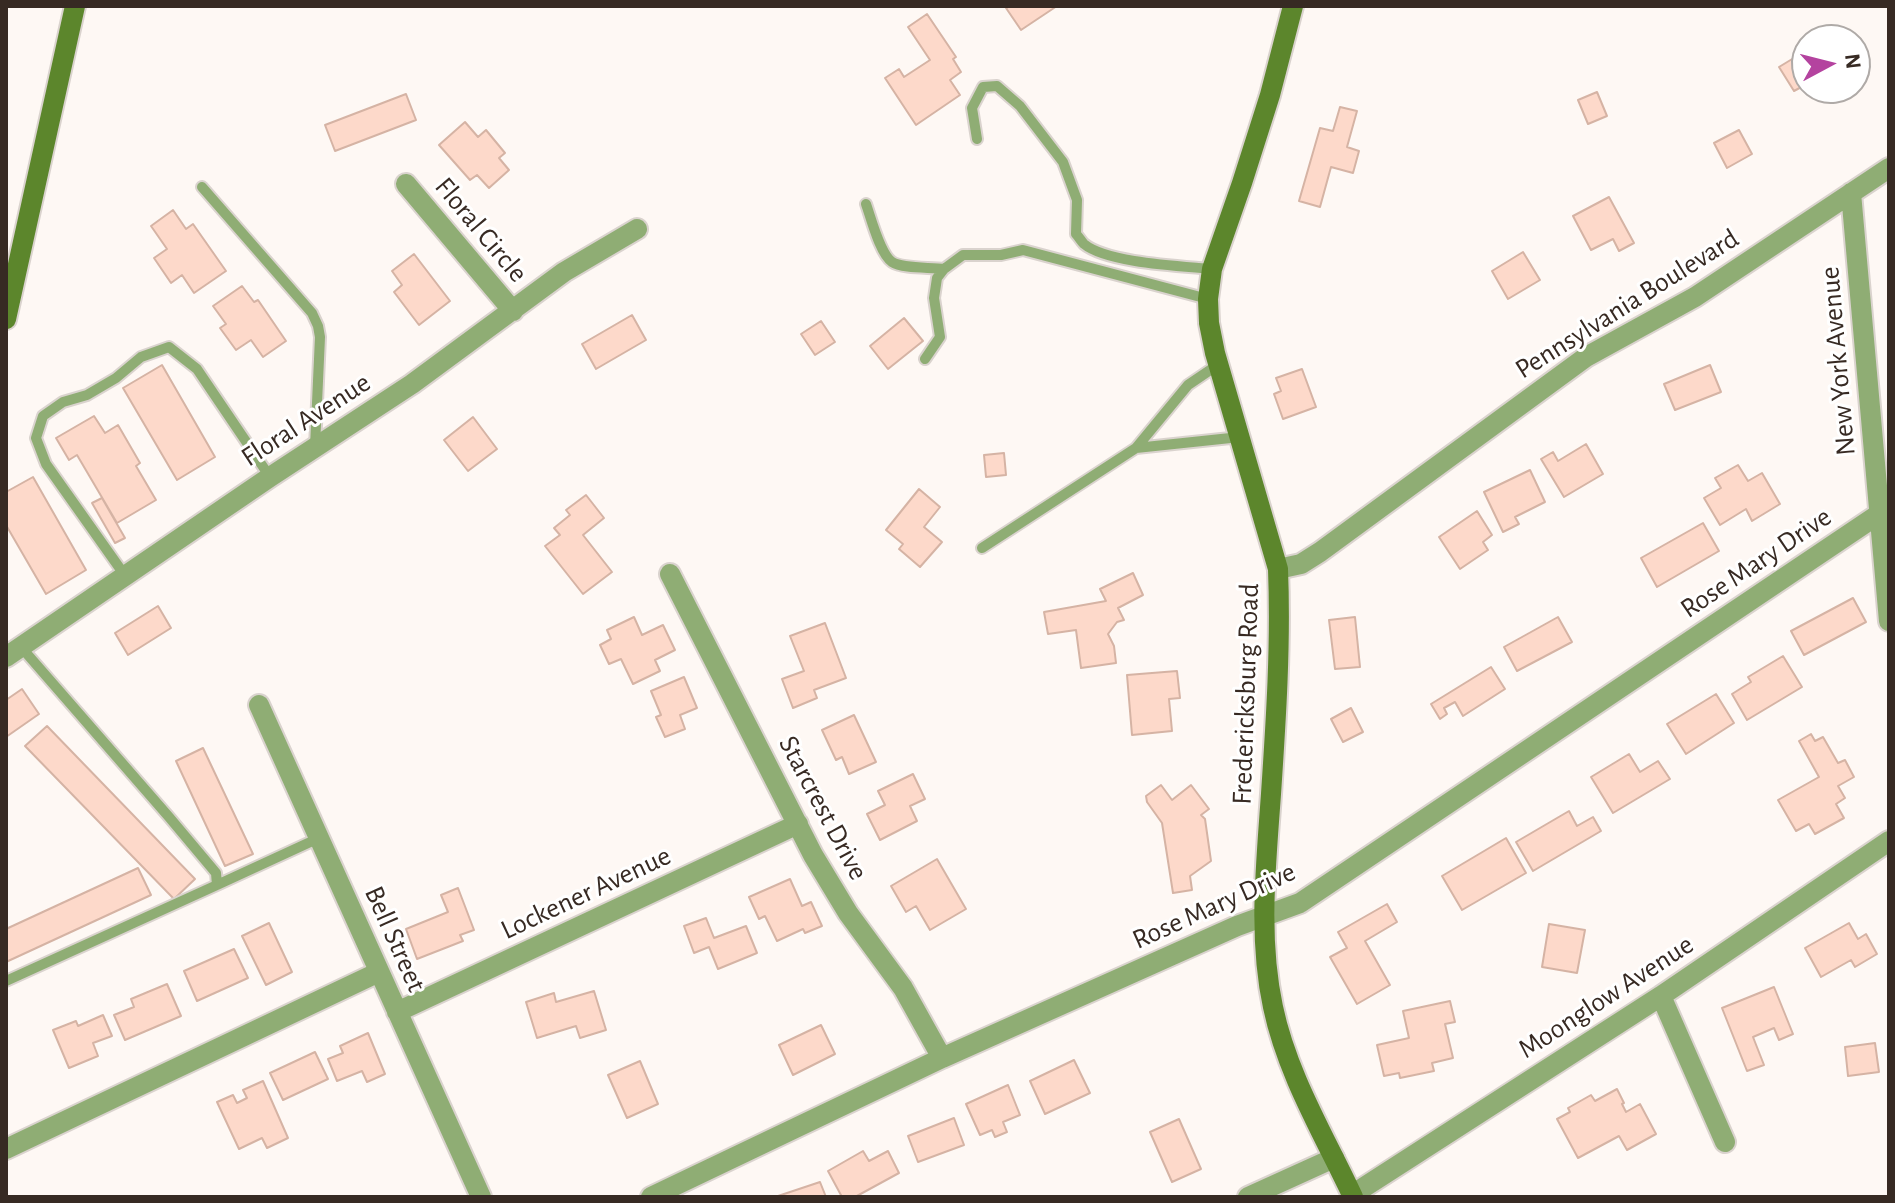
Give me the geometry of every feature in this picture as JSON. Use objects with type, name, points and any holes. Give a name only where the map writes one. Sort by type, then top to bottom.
[{"type":"street","points":[[6,319],[75,6]]},
{"type":"street","name":"Fredericksburg Road","points":[[1293,6],[1270,95],[1212,269],[1209,323],[1278,569],[1277,697],[1265,887],[1266,967],[1273,1010],[1310,1111],[1352,1196]]},
{"type":"street","name":"Pennsylvania Boulevard","points":[[1278,569],[1310,559],[1586,357],[1695,297],[1889,168]]},
{"type":"street","name":"Floral Circle","points":[[406,184],[513,311]]},
{"type":"street","name":"New York Avenue","points":[[1851,193],[1889,621]]},
{"type":"street","name":"Floral Avenue","points":[[13,652],[412,384],[564,272],[637,229]]},
{"type":"street","name":"Rose Mary Drive","points":[[651,1197],[942,1058],[1237,926],[1300,903],[1879,514]]},
{"type":"street","name":"Starcrest Drive","points":[[670,574],[813,855],[848,913],[903,988],[942,1058]]},
{"type":"street","name":"Bell Street","points":[[259,705],[481,1197]]},
{"type":"street","name":"Lockener Avenue","points":[[397,1012],[798,824]]},
{"type":"street","name":"Moonglow Avenue","points":[[1352,1196],[1661,996],[1889,841]]},
{"type":"street","points":[[6,1149],[379,972]]},
{"type":"street","points":[[1661,996],[1725,1142]]},
{"type":"street","points":[[1248,1197],[1334,1158]]},
{"type":"lane","points":[[977,139],[972,108],[983,87],[997,86],[1020,106],[1063,162],[1077,200],[1076,234],[1085,245],[1118,257],[1212,269]]},
{"type":"lane","points":[[202,187],[312,313],[318,326],[315,449]]},
{"type":"lane","points":[[866,204],[891,262],[944,269]]},
{"type":"lane","points":[[925,359],[940,337],[934,298],[937,278],[963,255],[1001,255],[1023,250],[1208,299]]},
{"type":"lane","points":[[126,577],[46,464],[36,438],[43,416],[63,402],[87,395],[116,378],[141,357],[169,347],[197,369],[270,477]]},
{"type":"lane","points":[[982,548],[1136,448],[1188,385],[1219,364]]},
{"type":"lane","points":[[1136,448],[1240,437]]},
{"type":"lane","points":[[13,652],[188,840],[216,873],[217,885]]},
{"type":"lane","points":[[6,981],[319,838]]},
{"type":"building","points":[[1057,6],[1021,30],[1006,8]]},
{"type":"building","points":[[927,14],[956,57],[953,59],[961,72],[950,80],[960,95],[916,125],[885,78],[899,69],[904,77],[930,60],[908,27]]},
{"type":"building","points":[[1791,60],[1791,86],[1779,67]]},
{"type":"building","points":[[1597,92],[1607,116],[1588,124],[1578,100]]},
{"type":"building","points":[[406,94],[416,120],[335,151],[325,125]]},
{"type":"building","points":[[1340,107],[1357,111],[1347,147],[1359,151],[1353,173],[1331,167],[1320,207],[1299,201],[1320,128],[1333,131]]},
{"type":"building","points":[[465,122],[478,137],[486,130],[505,153],[499,158],[509,170],[489,188],[477,175],[470,180],[439,145]]},
{"type":"building","points":[[1739,130],[1752,154],[1727,168],[1714,143]]},
{"type":"building","points":[[1609,197],[1634,243],[1619,251],[1613,239],[1591,250],[1573,216]]},
{"type":"building","points":[[173,210],[186,229],[193,224],[226,271],[194,293],[182,275],[171,283],[154,258],[167,249],[151,226]]},
{"type":"building","points":[[1523,252],[1540,280],[1508,299],[1492,271]]},
{"type":"building","points":[[414,254],[450,301],[419,325],[394,292],[402,285],[392,271]]},
{"type":"building","points":[[242,286],[254,302],[258,300],[286,341],[263,357],[251,340],[236,350],[220,328],[226,324],[213,306]]},
{"type":"building","points":[[632,315],[646,340],[596,369],[582,344]]},
{"type":"building","points":[[904,318],[923,341],[888,369],[870,346]]},
{"type":"building","points":[[821,321],[835,342],[815,355],[801,334]]},
{"type":"building","points":[[162,365],[215,457],[177,480],[123,388]]},
{"type":"building","points":[[1710,365],[1721,392],[1675,410],[1664,384]]},
{"type":"building","points":[[1302,369],[1316,407],[1283,419],[1274,394],[1281,391],[1276,378]]},
{"type":"building","points":[[94,416],[105,433],[118,425],[140,463],[136,466],[156,500],[117,523],[77,455],[69,460],[56,438]]},
{"type":"building","points":[[473,417],[497,449],[468,471],[444,440]]},
{"type":"building","points":[[1586,444],[1603,474],[1564,497],[1541,459],[1553,452],[1558,461]]},
{"type":"building","points":[[1004,453],[1006,475],[986,477],[984,455]]},
{"type":"building","points":[[1738,465],[1748,481],[1762,473],[1780,504],[1752,521],[1746,509],[1720,525],[1704,498],[1721,488],[1715,478]]},
{"type":"building","points":[[1530,470],[1545,502],[1515,517],[1519,524],[1503,532],[1484,492]]},
{"type":"building","points":[[33,477],[86,570],[46,594],[6,525],[6,492]]},
{"type":"building","points":[[919,489],[940,507],[924,527],[942,542],[920,567],[899,549],[903,544],[886,530]]},
{"type":"building","points":[[586,495],[604,518],[583,535],[612,572],[583,594],[545,546],[560,535],[554,528],[570,515],[566,510]]},
{"type":"building","points":[[102,498],[125,538],[115,543],[92,503]]},
{"type":"building","points":[[1477,511],[1492,535],[1483,542],[1488,550],[1460,569],[1439,537]]},
{"type":"building","points":[[1703,523],[1719,551],[1657,587],[1641,558]]},
{"type":"building","points":[[1133,573],[1143,595],[1118,608],[1124,620],[1117,622],[1108,634],[1114,646],[1116,663],[1081,668],[1076,630],[1048,634],[1044,612],[1106,601],[1100,589]]},
{"type":"building","points":[[1853,598],[1866,622],[1804,655],[1791,631]]},
{"type":"building","points":[[158,606],[171,628],[128,655],[115,633]]},
{"type":"building","points":[[634,617],[642,635],[663,625],[675,650],[655,660],[660,671],[633,684],[621,659],[609,664],[600,645],[611,639],[607,630]]},
{"type":"building","points":[[1355,617],[1360,667],[1335,669],[1329,620]]},
{"type":"building","points":[[1558,617],[1572,642],[1517,671],[1504,647]]},
{"type":"building","points":[[825,623],[846,678],[814,690],[817,698],[793,708],[782,679],[804,671],[790,636]]},
{"type":"building","points":[[1783,656],[1802,687],[1747,720],[1732,694],[1751,682],[1748,677]]},
{"type":"building","points":[[1491,667],[1505,689],[1463,716],[1455,702],[1444,708],[1447,714],[1440,719],[1431,704]]},
{"type":"building","points":[[1177,671],[1180,698],[1169,699],[1172,731],[1132,735],[1127,675]]},
{"type":"building","points":[[684,677],[697,708],[680,715],[685,729],[665,737],[656,717],[661,715],[651,691]]},
{"type":"building","points":[[22,689],[39,714],[6,737],[6,700]]},
{"type":"building","points":[[1716,694],[1734,723],[1686,754],[1667,724]]},
{"type":"building","points":[[1351,708],[1363,732],[1343,742],[1331,719]]},
{"type":"building","points":[[854,715],[876,762],[849,774],[842,757],[836,760],[822,730]]},
{"type":"building","points":[[47,726],[195,879],[174,899],[25,746]]},
{"type":"building","points":[[1811,734],[1815,741],[1823,737],[1838,763],[1845,760],[1854,777],[1838,786],[1845,798],[1836,804],[1844,818],[1815,834],[1809,824],[1796,831],[1778,800],[1819,777],[1799,741]]},
{"type":"building","points":[[203,748],[253,854],[225,866],[176,761]]},
{"type":"building","points":[[1629,754],[1640,772],[1658,761],[1670,779],[1613,813],[1591,777]]},
{"type":"building","points":[[913,774],[925,799],[910,806],[917,821],[880,840],[867,814],[885,805],[878,791]]},
{"type":"building","points":[[1161,785],[1172,800],[1191,785],[1209,809],[1201,815],[1205,819],[1211,861],[1190,876],[1192,890],[1173,893],[1162,823],[1146,796]]},
{"type":"building","points":[[1569,811],[1577,826],[1593,817],[1601,831],[1533,871],[1516,842]]},
{"type":"building","points":[[1506,838],[1526,873],[1462,910],[1442,876]]},
{"type":"building","points":[[937,859],[966,909],[930,930],[916,906],[906,912],[891,886]]},
{"type":"building","points":[[138,868],[151,895],[6,962],[6,929]]},
{"type":"building","points":[[790,879],[802,906],[811,902],[822,926],[805,933],[803,929],[777,941],[765,916],[759,919],[749,897]]},
{"type":"building","points":[[458,888],[474,930],[460,935],[463,941],[417,959],[406,929],[448,912],[441,895]]},
{"type":"building","points":[[1387,904],[1397,922],[1365,941],[1390,985],[1357,1004],[1330,957],[1347,948],[1338,932]]},
{"type":"building","points":[[706,918],[714,938],[746,926],[757,953],[718,969],[709,947],[694,953],[684,926]]},
{"type":"building","points":[[269,923],[292,972],[266,985],[242,936]]},
{"type":"building","points":[[1849,923],[1858,939],[1866,934],[1877,954],[1855,967],[1851,960],[1821,977],[1805,948]]},
{"type":"building","points":[[1549,924],[1585,930],[1577,973],[1542,967]]},
{"type":"building","points":[[234,949],[248,978],[197,1001],[184,971]]},
{"type":"building","points":[[167,984],[181,1016],[125,1040],[114,1015],[134,1007],[131,999]]},
{"type":"building","points":[[1774,987],[1793,1034],[1779,1040],[1774,1028],[1753,1037],[1764,1065],[1747,1071],[1722,1008]]},
{"type":"building","points":[[594,991],[606,1030],[580,1038],[576,1026],[537,1038],[526,1002],[554,993],[556,1002]]},
{"type":"building","points":[[1450,1001],[1455,1022],[1445,1024],[1453,1058],[1432,1063],[1434,1071],[1400,1078],[1399,1073],[1384,1076],[1377,1045],[1409,1038],[1403,1011]]},
{"type":"building","points":[[103,1015],[112,1036],[93,1043],[98,1056],[69,1068],[53,1030],[76,1021],[78,1026]]},
{"type":"building","points":[[821,1025],[835,1054],[793,1075],[779,1045]]},
{"type":"building","points":[[368,1033],[385,1074],[367,1082],[362,1071],[337,1081],[328,1059],[343,1053],[340,1046]]},
{"type":"building","points":[[1875,1043],[1879,1072],[1848,1076],[1845,1047]]},
{"type":"building","points":[[315,1052],[328,1079],[283,1100],[270,1073]]},
{"type":"building","points":[[1074,1060],[1090,1093],[1045,1114],[1030,1081]]},
{"type":"building","points":[[640,1061],[658,1104],[627,1118],[608,1075]]},
{"type":"building","points":[[263,1081],[288,1138],[267,1148],[262,1138],[239,1149],[217,1102],[233,1095],[237,1103],[247,1098],[243,1090]]},
{"type":"building","points":[[1008,1085],[1020,1115],[1003,1122],[1007,1132],[995,1137],[992,1130],[980,1135],[966,1104]]},
{"type":"building","points":[[1617,1089],[1626,1112],[1640,1104],[1656,1134],[1627,1150],[1619,1136],[1578,1158],[1557,1119],[1570,1112],[1568,1108],[1591,1095],[1595,1101]]},
{"type":"building","points":[[954,1118],[964,1145],[918,1162],[908,1136]]},
{"type":"building","points":[[1179,1119],[1201,1169],[1172,1182],[1150,1132]]},
{"type":"building","points":[[863,1151],[869,1161],[888,1151],[899,1173],[855,1197],[842,1197],[828,1171]]},
{"type":"building","points":[[820,1182],[826,1197],[775,1197]]}]
